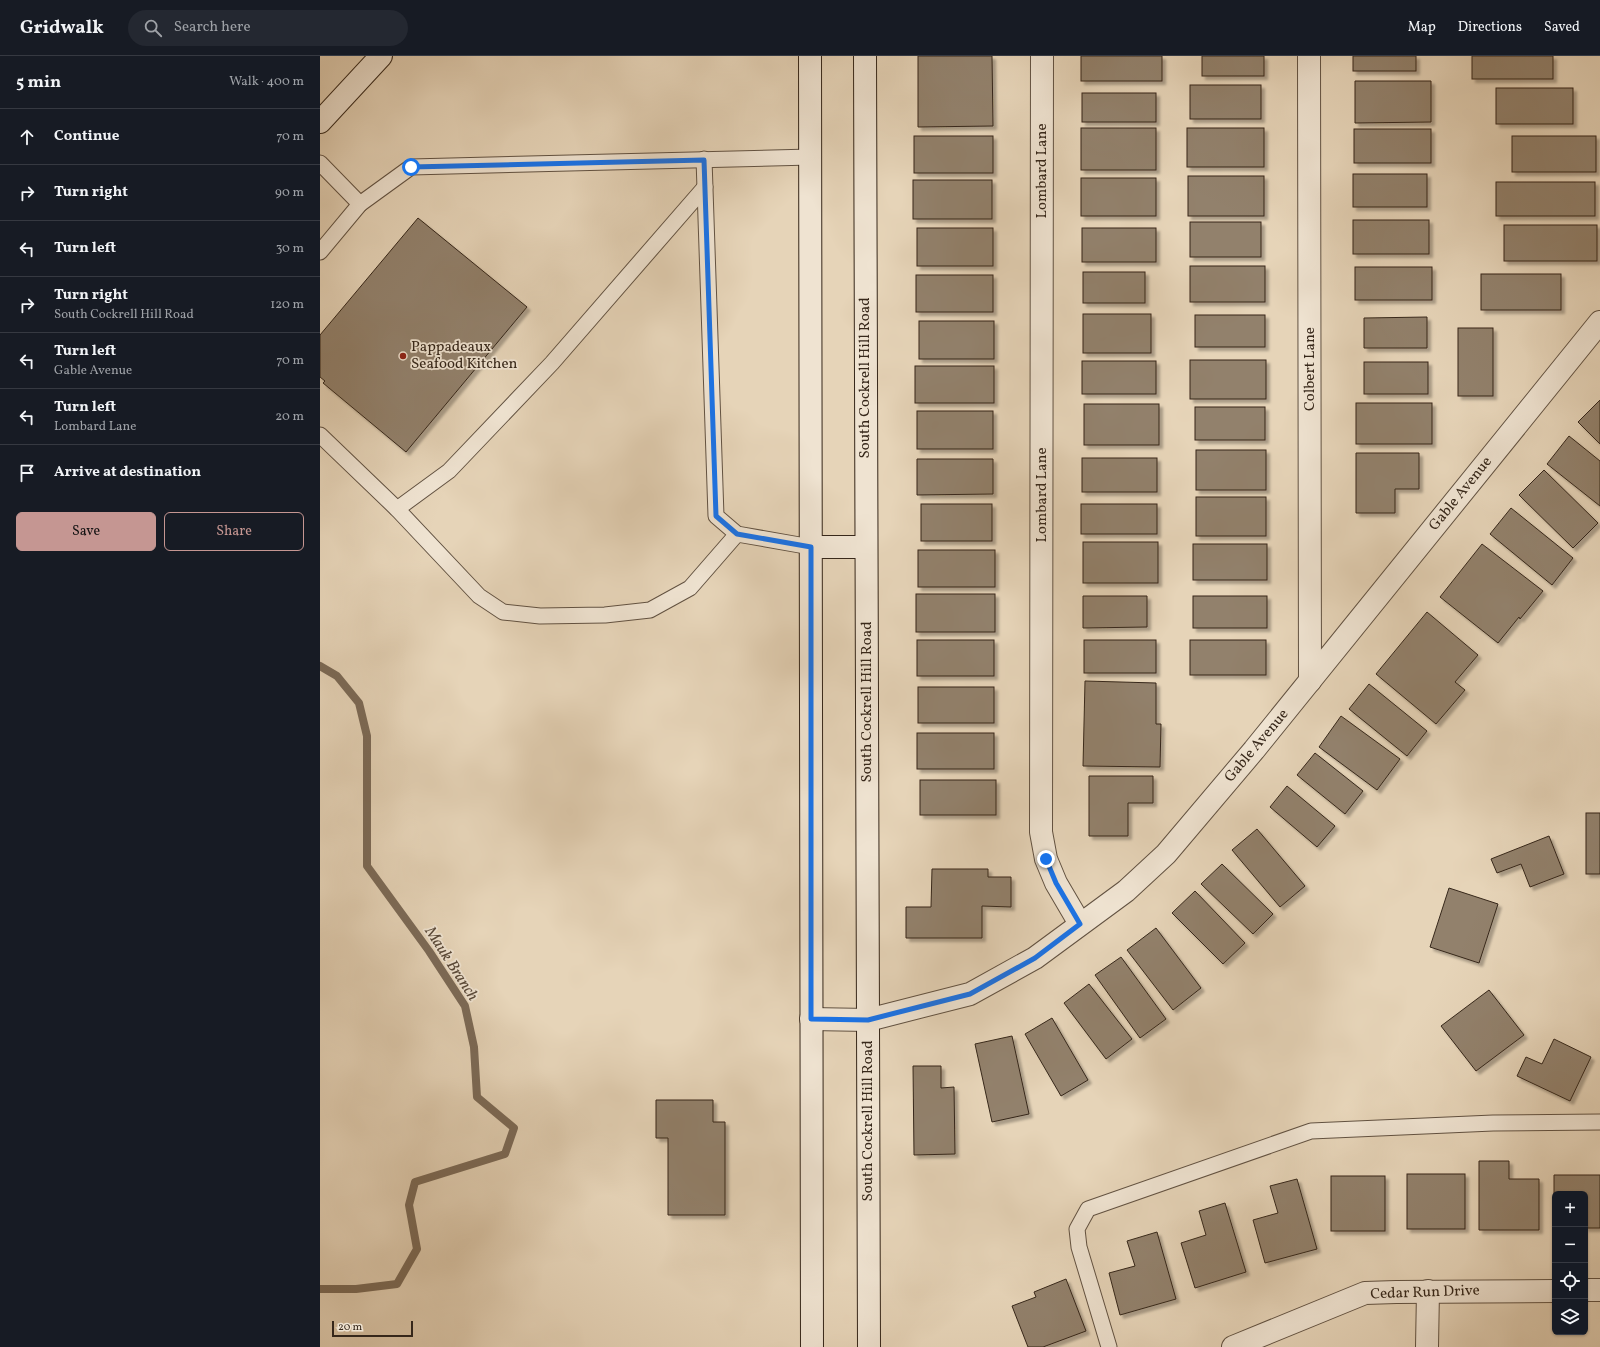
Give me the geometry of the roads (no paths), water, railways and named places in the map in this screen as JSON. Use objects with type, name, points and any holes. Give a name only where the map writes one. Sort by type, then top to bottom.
[{"type":"street","points":[[320,122],[381,56]]},
{"type":"street","points":[[810,56],[812,1347]]},
{"type":"street","name":"South Cockrell Hill Road","points":[[865,56],[869,1347]]},
{"type":"street","name":"Lombard Lane","points":[[1042,56],[1042,832],[1046,859],[1056,883],[1080,924]]},
{"type":"street","name":"Colbert Lane","points":[[1310,56],[1310,681]]},
{"type":"street","name":"Gable Avenue","points":[[811,1019],[868,1020],[970,994],[1035,958],[1126,891],[1166,854],[1254,750],[1600,322]]},
{"type":"street","points":[[811,547],[866,547]]},
{"type":"street","name":"Cedar Run Drive","points":[[1233,1347],[1366,1293],[1552,1290]]},
{"type":"street","points":[[1588,1290],[1600,1290]]},
{"type":"street","points":[[1427,1347],[1428,1291]]},
{"type":"lane","points":[[320,252],[360,204],[411,167],[811,157]]},
{"type":"lane","points":[[704,160],[716,516],[737,534],[811,547]]},
{"type":"lane","points":[[320,163],[360,204]]},
{"type":"lane","points":[[397,510],[449,471],[552,363],[705,188]]},
{"type":"lane","points":[[320,434],[397,510],[479,596],[503,612],[540,616],[604,616],[650,610],[690,588],[737,534]]},
{"type":"lane","points":[[1109,1347],[1078,1247],[1077,1229],[1088,1210],[1310,1130],[1493,1123],[1600,1122]]},
{"type":"waterway","name":"Mauk Branch","points":[[320,666],[337,676],[359,703],[367,736],[367,866],[429,951],[465,1006],[474,1047],[477,1097],[514,1128],[505,1154],[415,1182],[409,1205],[417,1249],[397,1284],[356,1289],[320,1289]]},
{"type":"place","name":"Pappadeaux Seafood Kitchen","points":[[403,356]]}]
